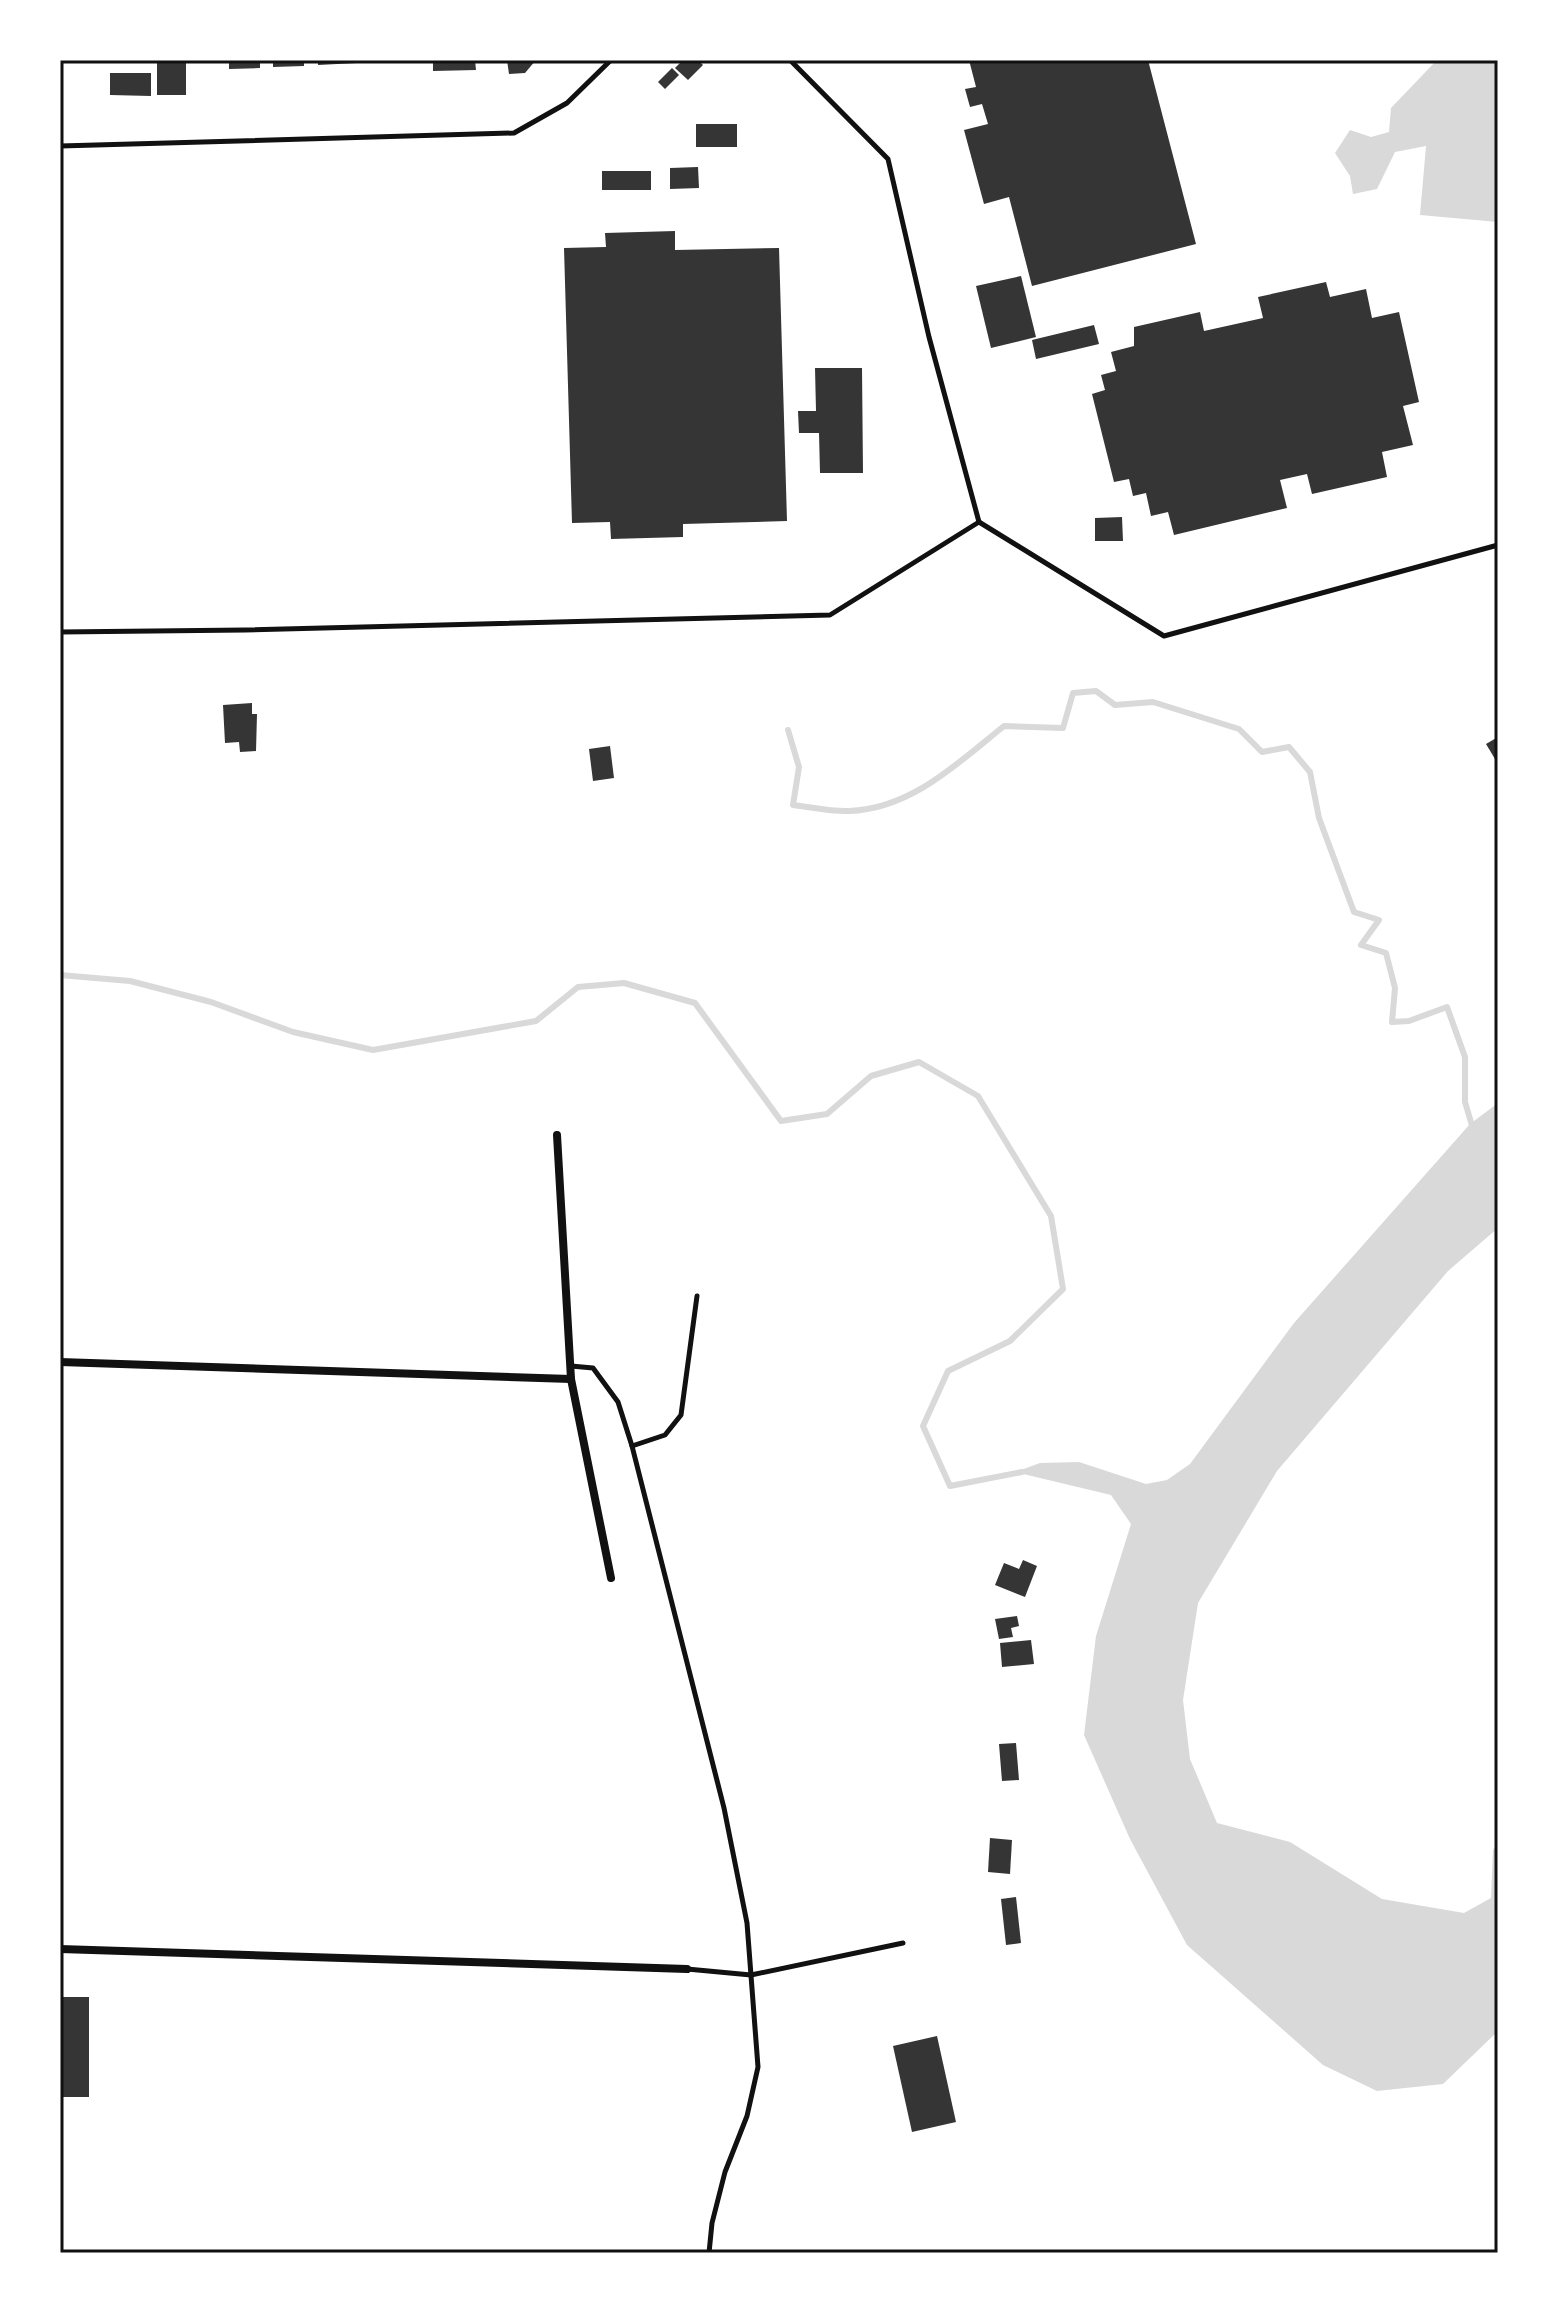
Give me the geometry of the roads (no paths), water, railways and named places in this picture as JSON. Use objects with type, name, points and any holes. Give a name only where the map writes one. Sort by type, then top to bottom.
[{"type":"street","points":[[557,1135],[571,1379],[611,1578]]},
{"type":"street","points":[[60,1362],[571,1379]]},
{"type":"street","points":[[60,1949],[687,1969]]},
{"type":"lane","points":[[60,146],[514,133],[567,103],[611,60]]},
{"type":"lane","points":[[790,60],[888,159],[929,337],[979,522],[1164,636],[1498,545]]},
{"type":"lane","points":[[60,632],[830,615],[979,522]]},
{"type":"lane","points":[[632,1446],[665,1435],[681,1415],[697,1296]]},
{"type":"lane","points":[[570,1366],[593,1368],[618,1402],[632,1446],[724,1808],[747,1923],[758,2067],[747,2116],[725,2172],[712,2223],[709,2253]]},
{"type":"lane","points":[[687,1969],[751,1975],[903,1943]]},
{"type":"waterway","points":[[788,730],[799,767],[793,805],[842,811],[872,808],[913,793],[951,769],[1004,726],[1063,728],[1073,693],[1096,691],[1115,705],[1153,702],[1239,729],[1262,752],[1289,747],[1310,772],[1319,818],[1354,912],[1379,920],[1361,945],[1386,953],[1395,988],[1392,1022],[1409,1021],[1447,1007],[1465,1057],[1465,1102],[1473,1129]]},
{"type":"waterway","points":[[60,975],[130,981],[211,1002],[293,1032],[373,1050],[536,1021],[578,987],[624,983],[695,1003],[781,1121],[827,1114],[871,1076],[919,1062],[978,1096],[1051,1216],[1063,1289],[1010,1341],[948,1371],[923,1426],[950,1486],[1022,1472]]}]
